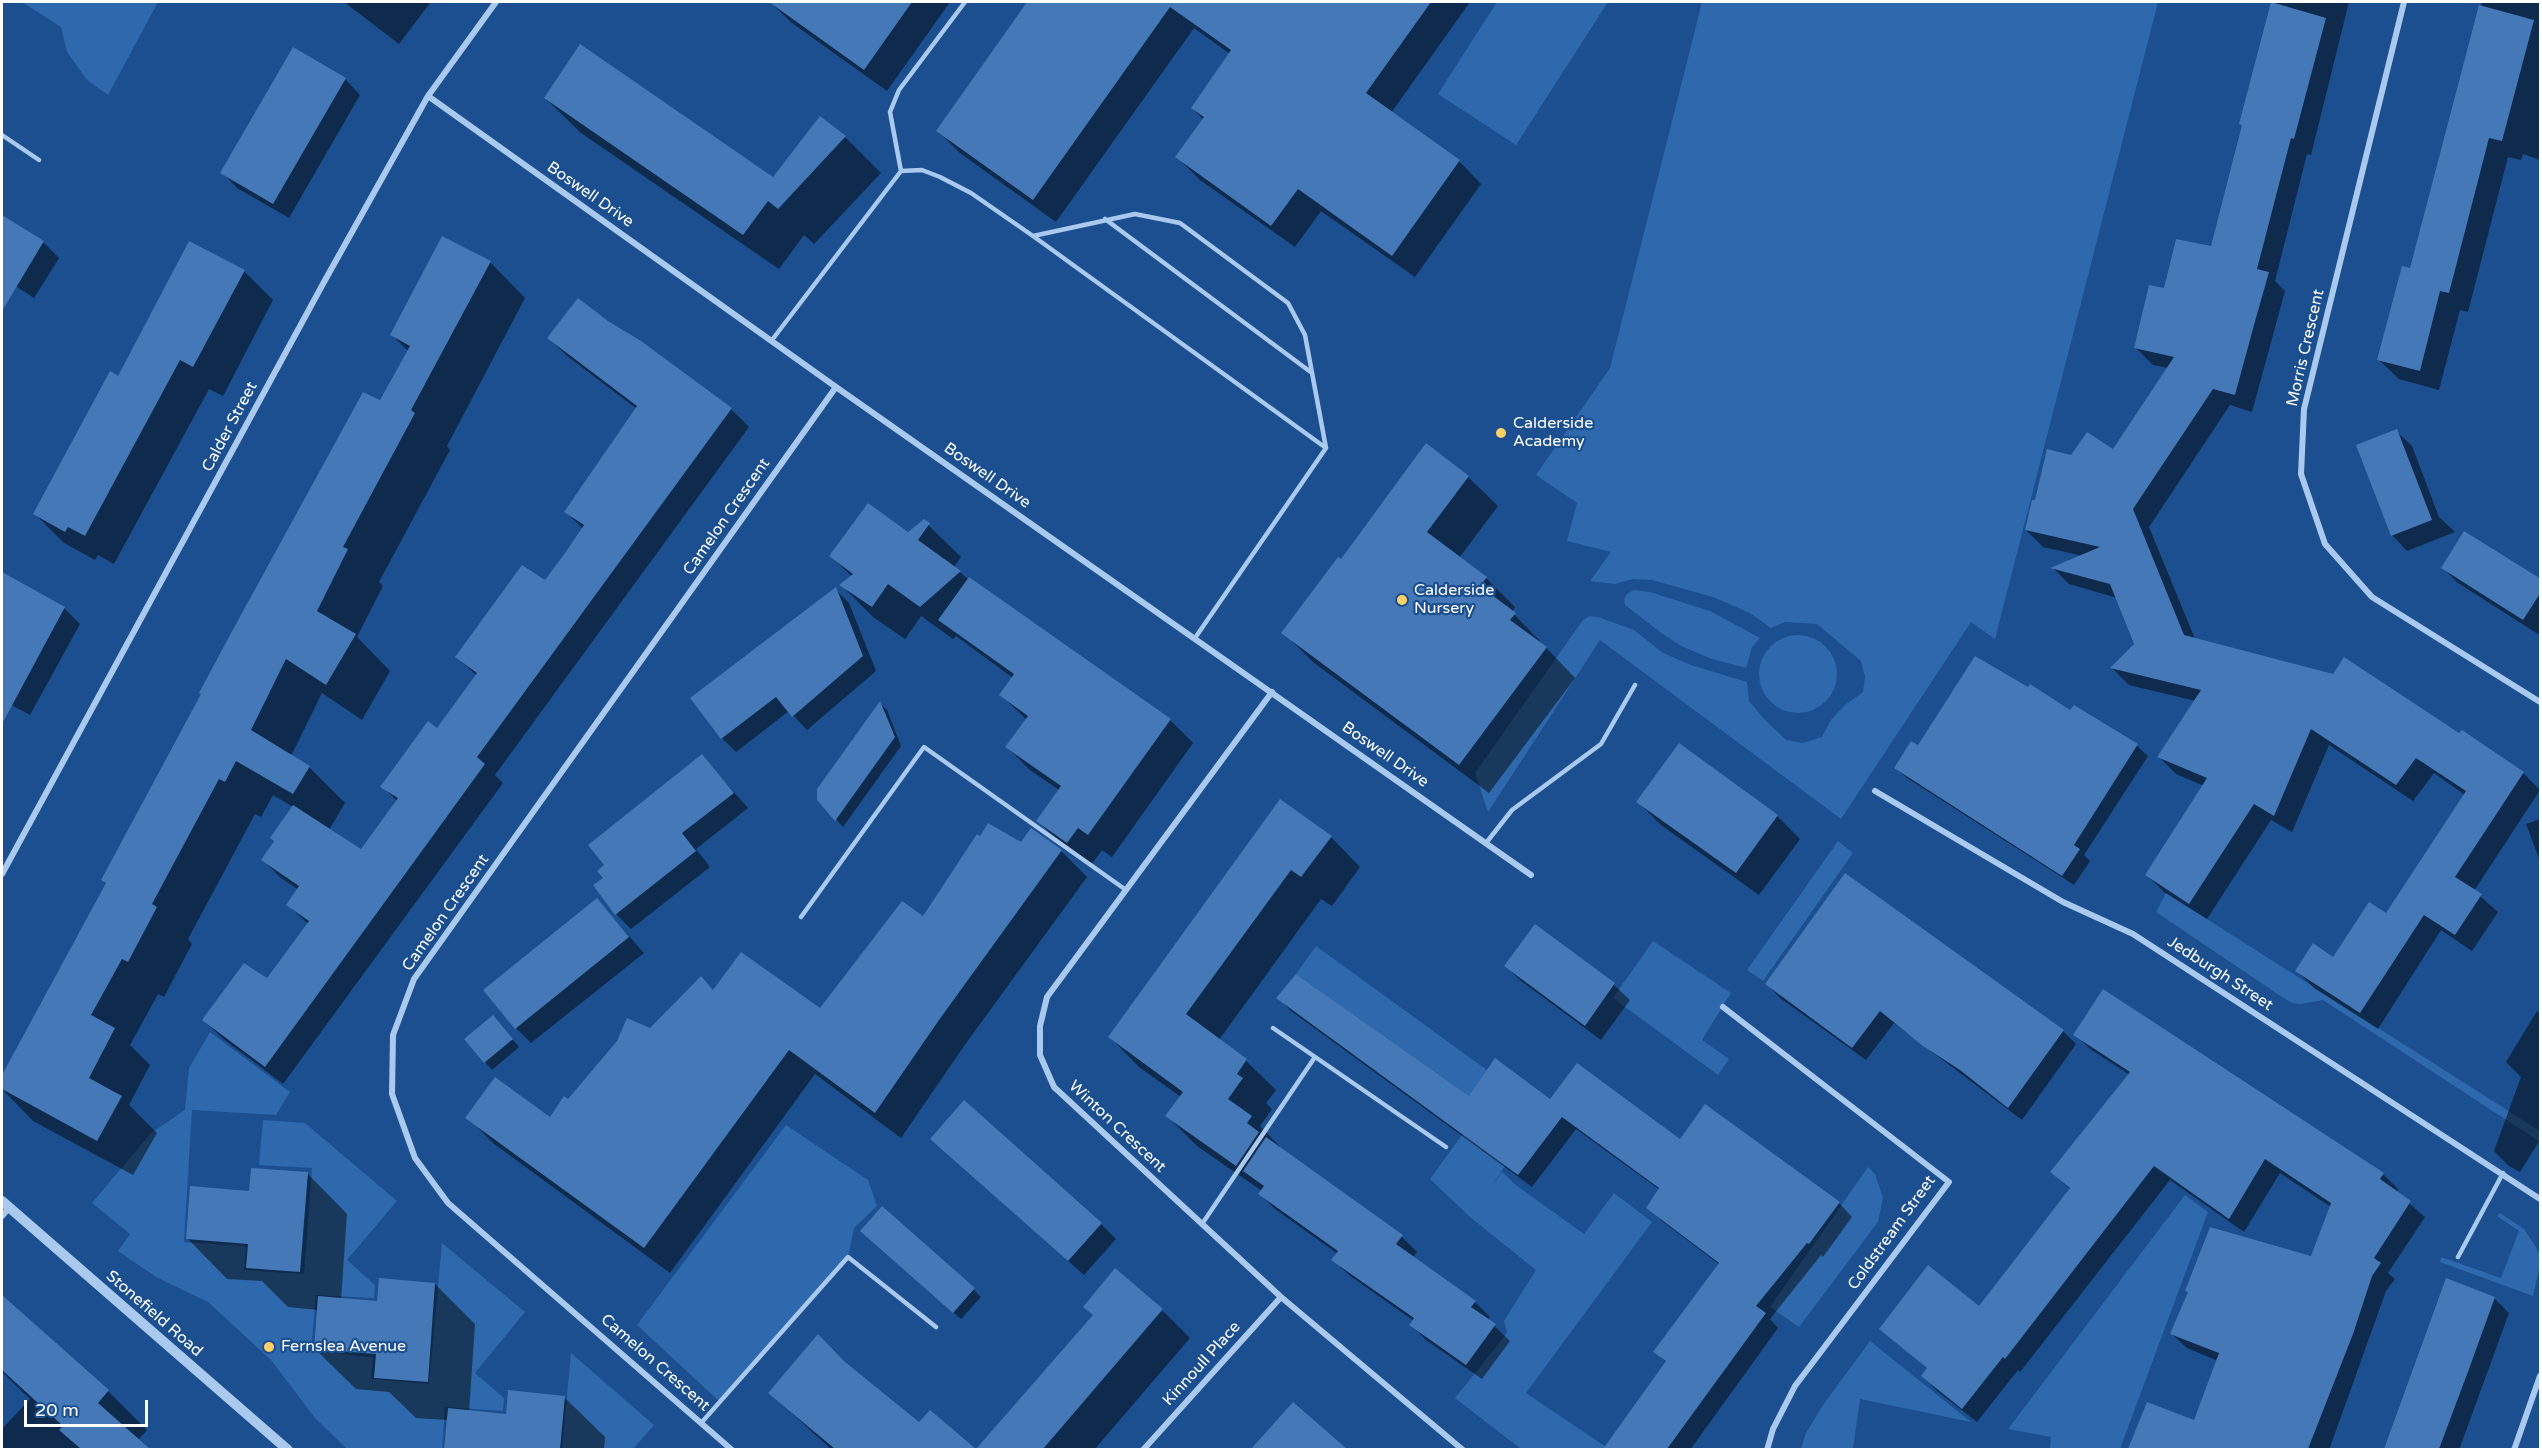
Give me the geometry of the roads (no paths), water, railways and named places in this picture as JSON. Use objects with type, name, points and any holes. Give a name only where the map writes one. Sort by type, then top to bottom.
[{"type":"street","name":"Calder Street","points":[[2,874],[324,282],[428,96],[496,2]]},
{"type":"street","name":"Morris Crescent","points":[[2404,2],[2304,409],[2301,474],[2325,544],[2372,597],[2541,702]]},
{"type":"street","name":"Boswell Drive","points":[[428,96],[836,387],[1531,875]]},
{"type":"street","name":"Camelon Crescent","points":[[732,1449],[448,1203],[415,1158],[392,1094],[393,1035],[414,979],[836,387]]},
{"type":"street","name":"Winton Crescent","points":[[1272,692],[1047,997],[1040,1026],[1040,1055],[1054,1087],[1281,1297],[1463,1449]]},
{"type":"street","name":"Jedburgh Street","points":[[1875,791],[2063,902],[2133,934],[2541,1199]]},
{"type":"street","name":"Coldstream Street","points":[[1724,1007],[1949,1182],[1795,1386],[1773,1429],[1767,1449]]},
{"type":"street","name":"Stonefield Road","points":[[4,1209],[288,1449]]},
{"type":"street","name":"Kinnoull Place","points":[[1143,1449],[1281,1297]]},
{"type":"street","points":[[2514,1449],[2541,1376]]},
{"type":"lane","points":[[772,340],[901,171],[890,112],[899,90],[965,2]]},
{"type":"lane","points":[[2,135],[39,160]]},
{"type":"lane","points":[[901,171],[922,170],[971,193],[1326,448]]},
{"type":"lane","points":[[1033,236],[1135,213],[1180,223],[1288,303],[1305,335],[1326,448],[1195,638]]},
{"type":"lane","points":[[1105,219],[1313,374]]},
{"type":"lane","points":[[1486,843],[1512,810],[1601,744],[1635,685]]},
{"type":"lane","points":[[801,917],[924,747],[1126,891]]},
{"type":"lane","points":[[1273,1028],[1446,1146]]},
{"type":"lane","points":[[1202,1224],[1315,1057]]},
{"type":"lane","points":[[2458,1257],[2503,1173]]},
{"type":"lane","points":[[702,1422],[848,1257],[936,1326]]},
{"type":"place","name":"Calderside Academy","points":[[1501,433]]},
{"type":"place","name":"Calderside Nursery","points":[[1402,600]]},
{"type":"place","name":"Fernslea Avenue","points":[[269,1347]]}]
